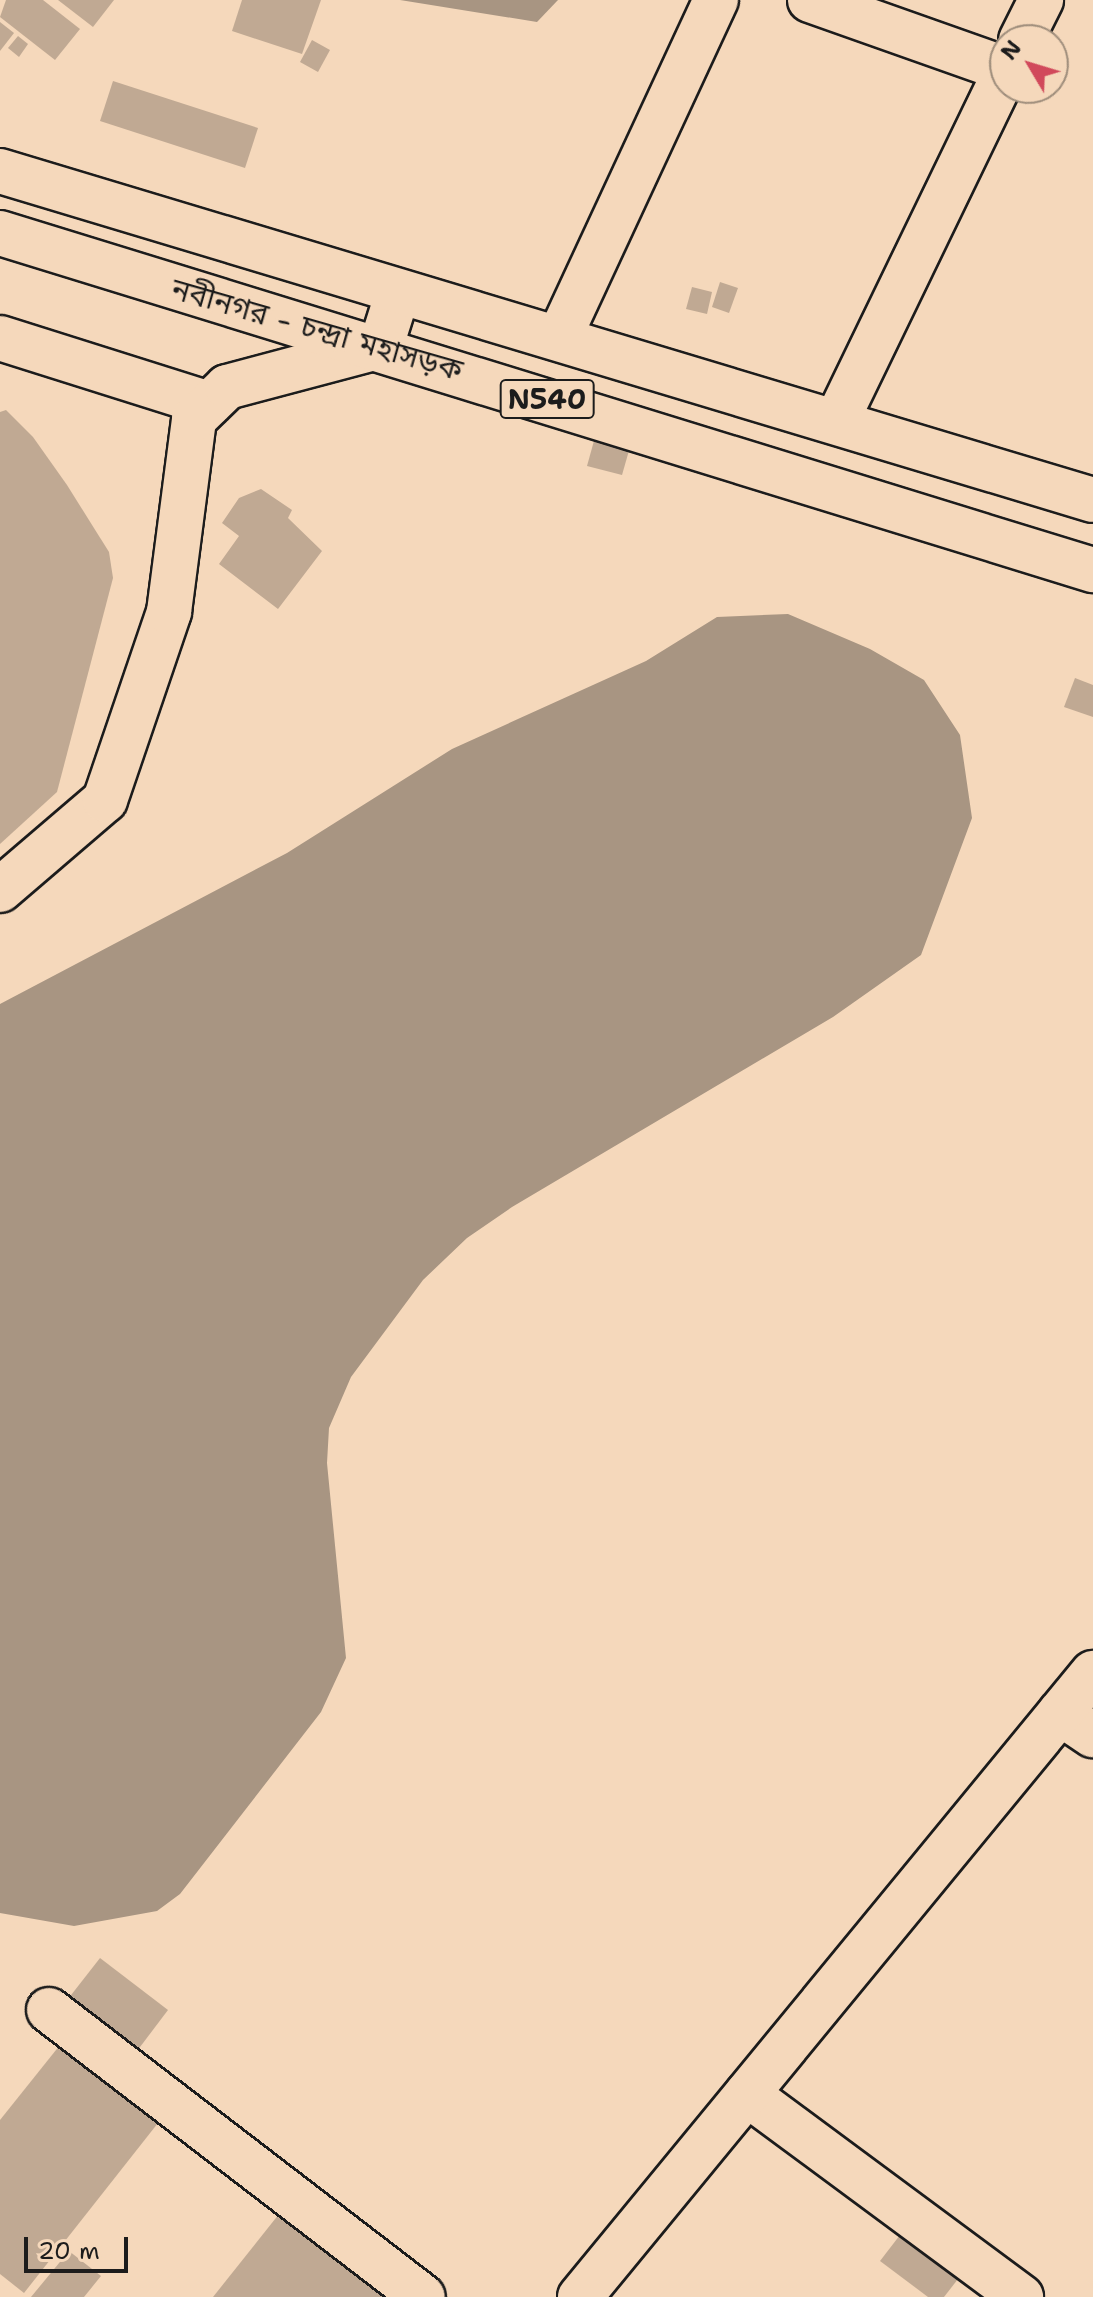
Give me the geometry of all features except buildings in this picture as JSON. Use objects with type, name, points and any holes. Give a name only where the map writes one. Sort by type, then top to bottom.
[{"type":"main road","points":[[559,338],[716,0]]},
{"type":"main road","points":[[810,0],[989,65]]},
{"type":"main road","points":[[1029,24],[1041,0]]},
{"type":"main road","points":[[837,420],[989,104]]},
{"type":"main road","name":"নবীনগর - চন্দ্রা মহাসড়ক","points":[[0,171],[398,292],[837,420],[1093,500]]},
{"type":"main road","name":"নবীনগর - চন্দ্রা মহাসড়ক","points":[[0,233],[330,338],[381,346],[1093,570]]},
{"type":"main road","points":[[0,890],[105,800],[169,612],[194,419],[227,387],[381,346],[398,292]]},
{"type":"main road","points":[[0,338],[209,404]]},
{"type":"main road","points":[[588,2294],[747,2094],[1077,1724],[1093,1673]]},
{"type":"main road","points":[[49,2010],[423,2297]]},
{"type":"main road","points":[[747,2094],[1021,2297]]},
{"type":"shaded area","points":[[400,0],[558,0],[537,22]]},
{"type":"shaded area","points":[[788,614],[870,649],[924,680],[960,735],[972,818],[921,955],[833,1017],[512,1207],[467,1238],[423,1280],[351,1377],[329,1428],[327,1463],[346,1658],[321,1712],[180,1894],[157,1911],[74,1926],[0,1913],[0,1004],[287,853],[452,749],[646,661],[717,617]]}]
